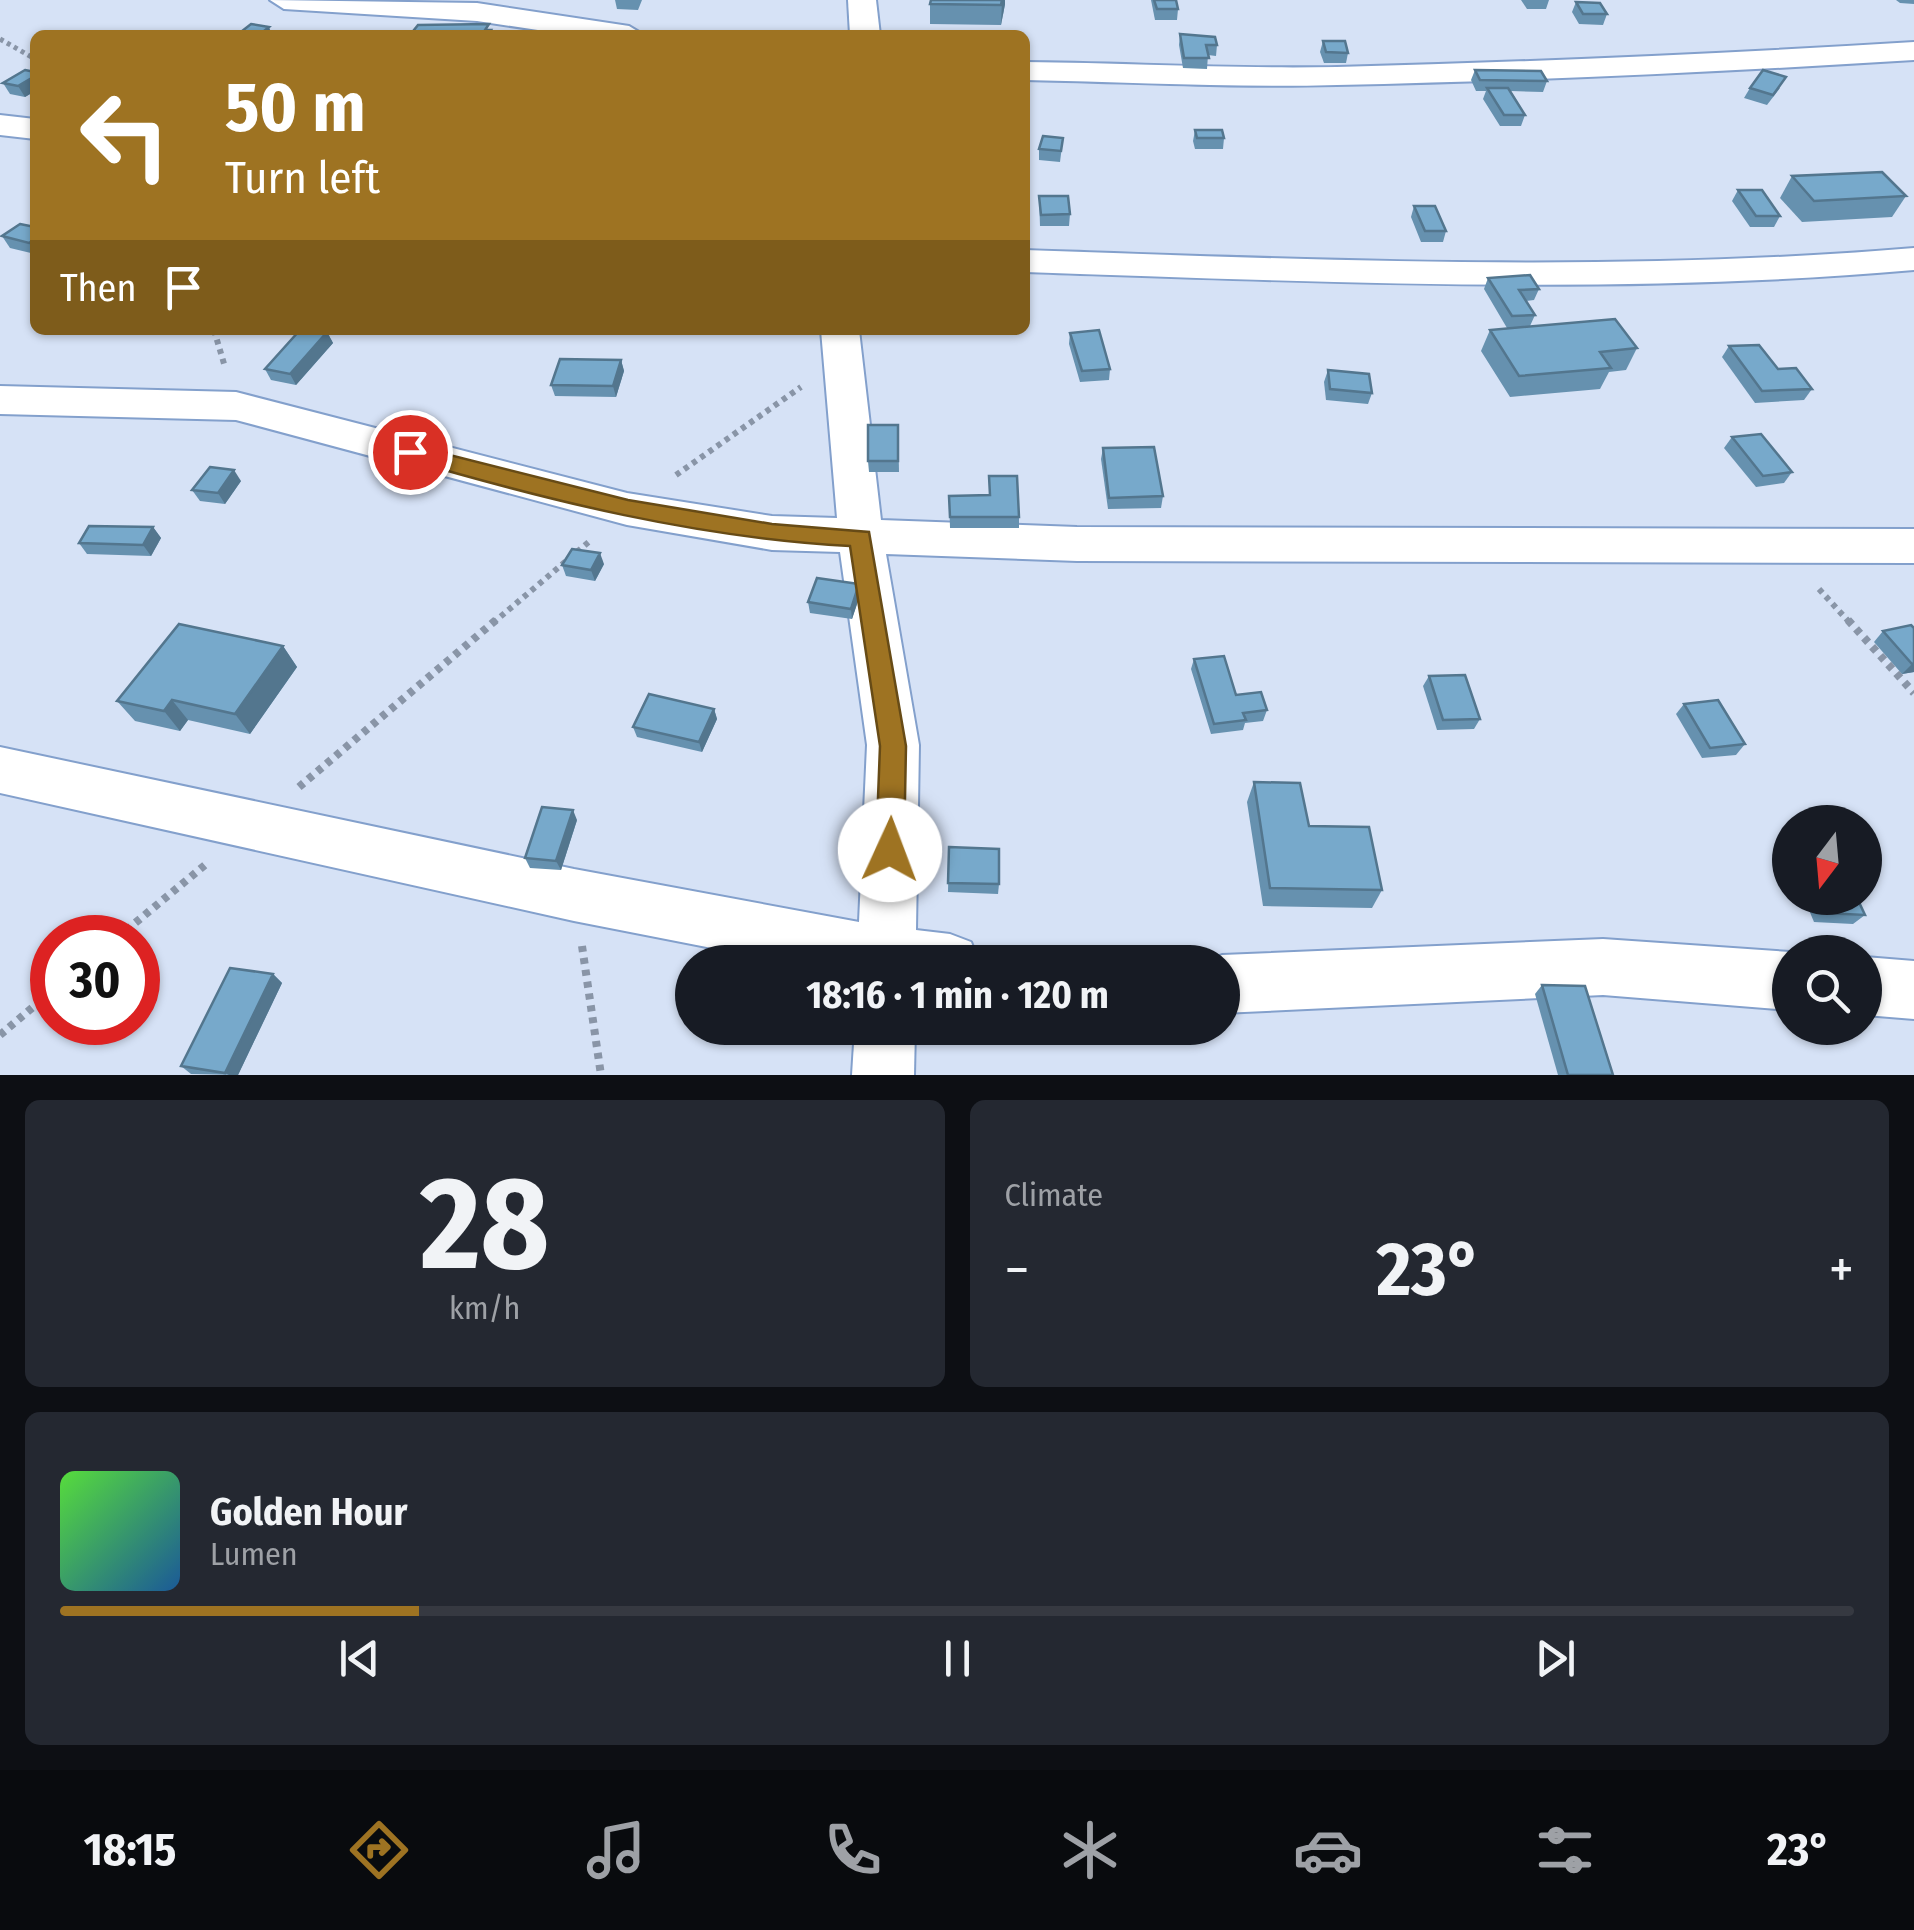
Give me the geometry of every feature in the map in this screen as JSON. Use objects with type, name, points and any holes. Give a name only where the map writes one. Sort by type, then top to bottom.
[{"type":"street","points":[[284,0],[477,12],[596,30]]},
{"type":"street","points":[[862,0],[864,30]]},
{"type":"street","points":[[1030,71],[1336,76],[1636,68],[1914,51]]},
{"type":"street","points":[[0,125],[30,128]]},
{"type":"street","points":[[1030,261],[1438,275],[1799,269],[1914,259]]},
{"type":"street","points":[[841,344],[860,538],[893,746],[887,945]]},
{"type":"street","points":[[0,400],[236,406],[628,509],[772,533],[1077,544],[1914,546]]},
{"type":"street","points":[[0,770],[819,945]]},
{"type":"street","points":[[1240,983],[1603,968],[1772,980]]},
{"type":"street","points":[[1882,987],[1914,990]]},
{"type":"street","points":[[883,1075],[884,1045]]},
{"type":"path","points":[[0,39],[30,56]]},
{"type":"path","points":[[145,915],[628,509],[841,344]]},
{"type":"path","points":[[1780,548],[1914,693]]},
{"type":"path","points":[[574,895],[602,1075]]},
{"type":"path","points":[[0,1034],[30,1009]]},
{"type":"building","points":[[931,0],[1002,0],[1001,5],[930,4]]},
{"type":"building","points":[[1154,0],[1176,0],[1178,9],[1157,9]]},
{"type":"building","points":[[1576,2],[1600,3],[1607,14],[1583,14]]},
{"type":"building","points":[[251,24],[269,27],[265,30],[243,30]]},
{"type":"building","points":[[489,24],[485,30],[414,30],[418,25]]},
{"type":"building","points":[[1180,34],[1215,37],[1217,45],[1206,45],[1209,58],[1184,58]]},
{"type":"building","points":[[1323,41],[1345,41],[1348,53],[1326,52]]},
{"type":"building","points":[[1475,70],[1541,71],[1547,81],[1480,80]]},
{"type":"building","points":[[1763,70],[1786,77],[1773,95],[1750,88]]},
{"type":"building","points":[[30,71],[30,79],[18,86],[3,83]]},
{"type":"building","points":[[1487,88],[1508,88],[1525,115],[1504,115]]},
{"type":"building","points":[[1195,130],[1222,130],[1224,138],[1197,138]]},
{"type":"building","points":[[1043,136],[1063,138],[1061,151],[1039,149]]},
{"type":"building","points":[[1882,172],[1906,196],[1814,201],[1792,176]]},
{"type":"building","points":[[1738,190],[1762,190],[1780,216],[1756,216]]},
{"type":"building","points":[[1039,196],[1068,196],[1070,214],[1041,215]]},
{"type":"building","points":[[1414,206],[1435,206],[1446,231],[1425,231]]},
{"type":"building","points":[[20,224],[30,226],[29,243],[2,236]]},
{"type":"building","points":[[1530,275],[1539,289],[1519,290],[1535,315],[1512,316],[1488,278]]},
{"type":"building","points":[[1615,319],[1637,348],[1600,352],[1611,368],[1519,376],[1490,330]]},
{"type":"building","points":[[1099,330],[1110,369],[1082,371],[1070,333]]},
{"type":"building","points":[[296,335],[324,335],[290,374],[265,369]]},
{"type":"building","points":[[1759,345],[1778,369],[1796,368],[1812,389],[1762,391],[1729,346]]},
{"type":"building","points":[[560,359],[621,360],[613,386],[551,385]]},
{"type":"building","points":[[1328,370],[1369,374],[1372,393],[1330,389]]},
{"type":"building","points":[[868,425],[898,425],[898,461],[868,461]]},
{"type":"building","points":[[1761,434],[1792,472],[1763,476],[1732,437]]},
{"type":"building","points":[[1154,447],[1163,496],[1109,498],[1103,448]]},
{"type":"building","points":[[210,467],[234,470],[218,493],[192,490]]},
{"type":"building","points":[[989,476],[1017,476],[1019,517],[950,517],[949,496],[990,495]]},
{"type":"building","points":[[89,526],[153,527],[143,545],[79,543]]},
{"type":"building","points":[[572,549],[600,553],[591,570],[562,565]]},
{"type":"building","points":[[817,578],[859,584],[851,609],[808,602]]},
{"type":"building","points":[[179,624],[283,646],[235,714],[172,700],[164,711],[117,701]]},
{"type":"building","points":[[1911,625],[1914,628],[1912,664],[1883,631]]},
{"type":"building","points":[[1224,656],[1236,695],[1261,692],[1267,710],[1243,713],[1246,720],[1214,724],[1194,659]]},
{"type":"building","points":[[1465,675],[1480,719],[1443,720],[1429,676]]},
{"type":"building","points":[[649,694],[714,709],[699,742],[633,727]]},
{"type":"building","points":[[1718,700],[1745,744],[1710,748],[1684,704]]},
{"type":"building","points":[[1254,782],[1300,783],[1309,826],[1369,827],[1382,890],[1270,888]]},
{"type":"building","points":[[542,807],[573,810],[556,861],[525,858]]},
{"type":"building","points":[[949,847],[999,849],[999,884],[948,883]]},
{"type":"building","points":[[230,968],[273,974],[225,1073],[181,1066]]},
{"type":"building","points":[[1542,985],[1585,986],[1613,1075],[1568,1075]]},
{"type":"route","points":[[410,452],[628,509],[772,533],[860,538],[893,746],[890,850]]}]
